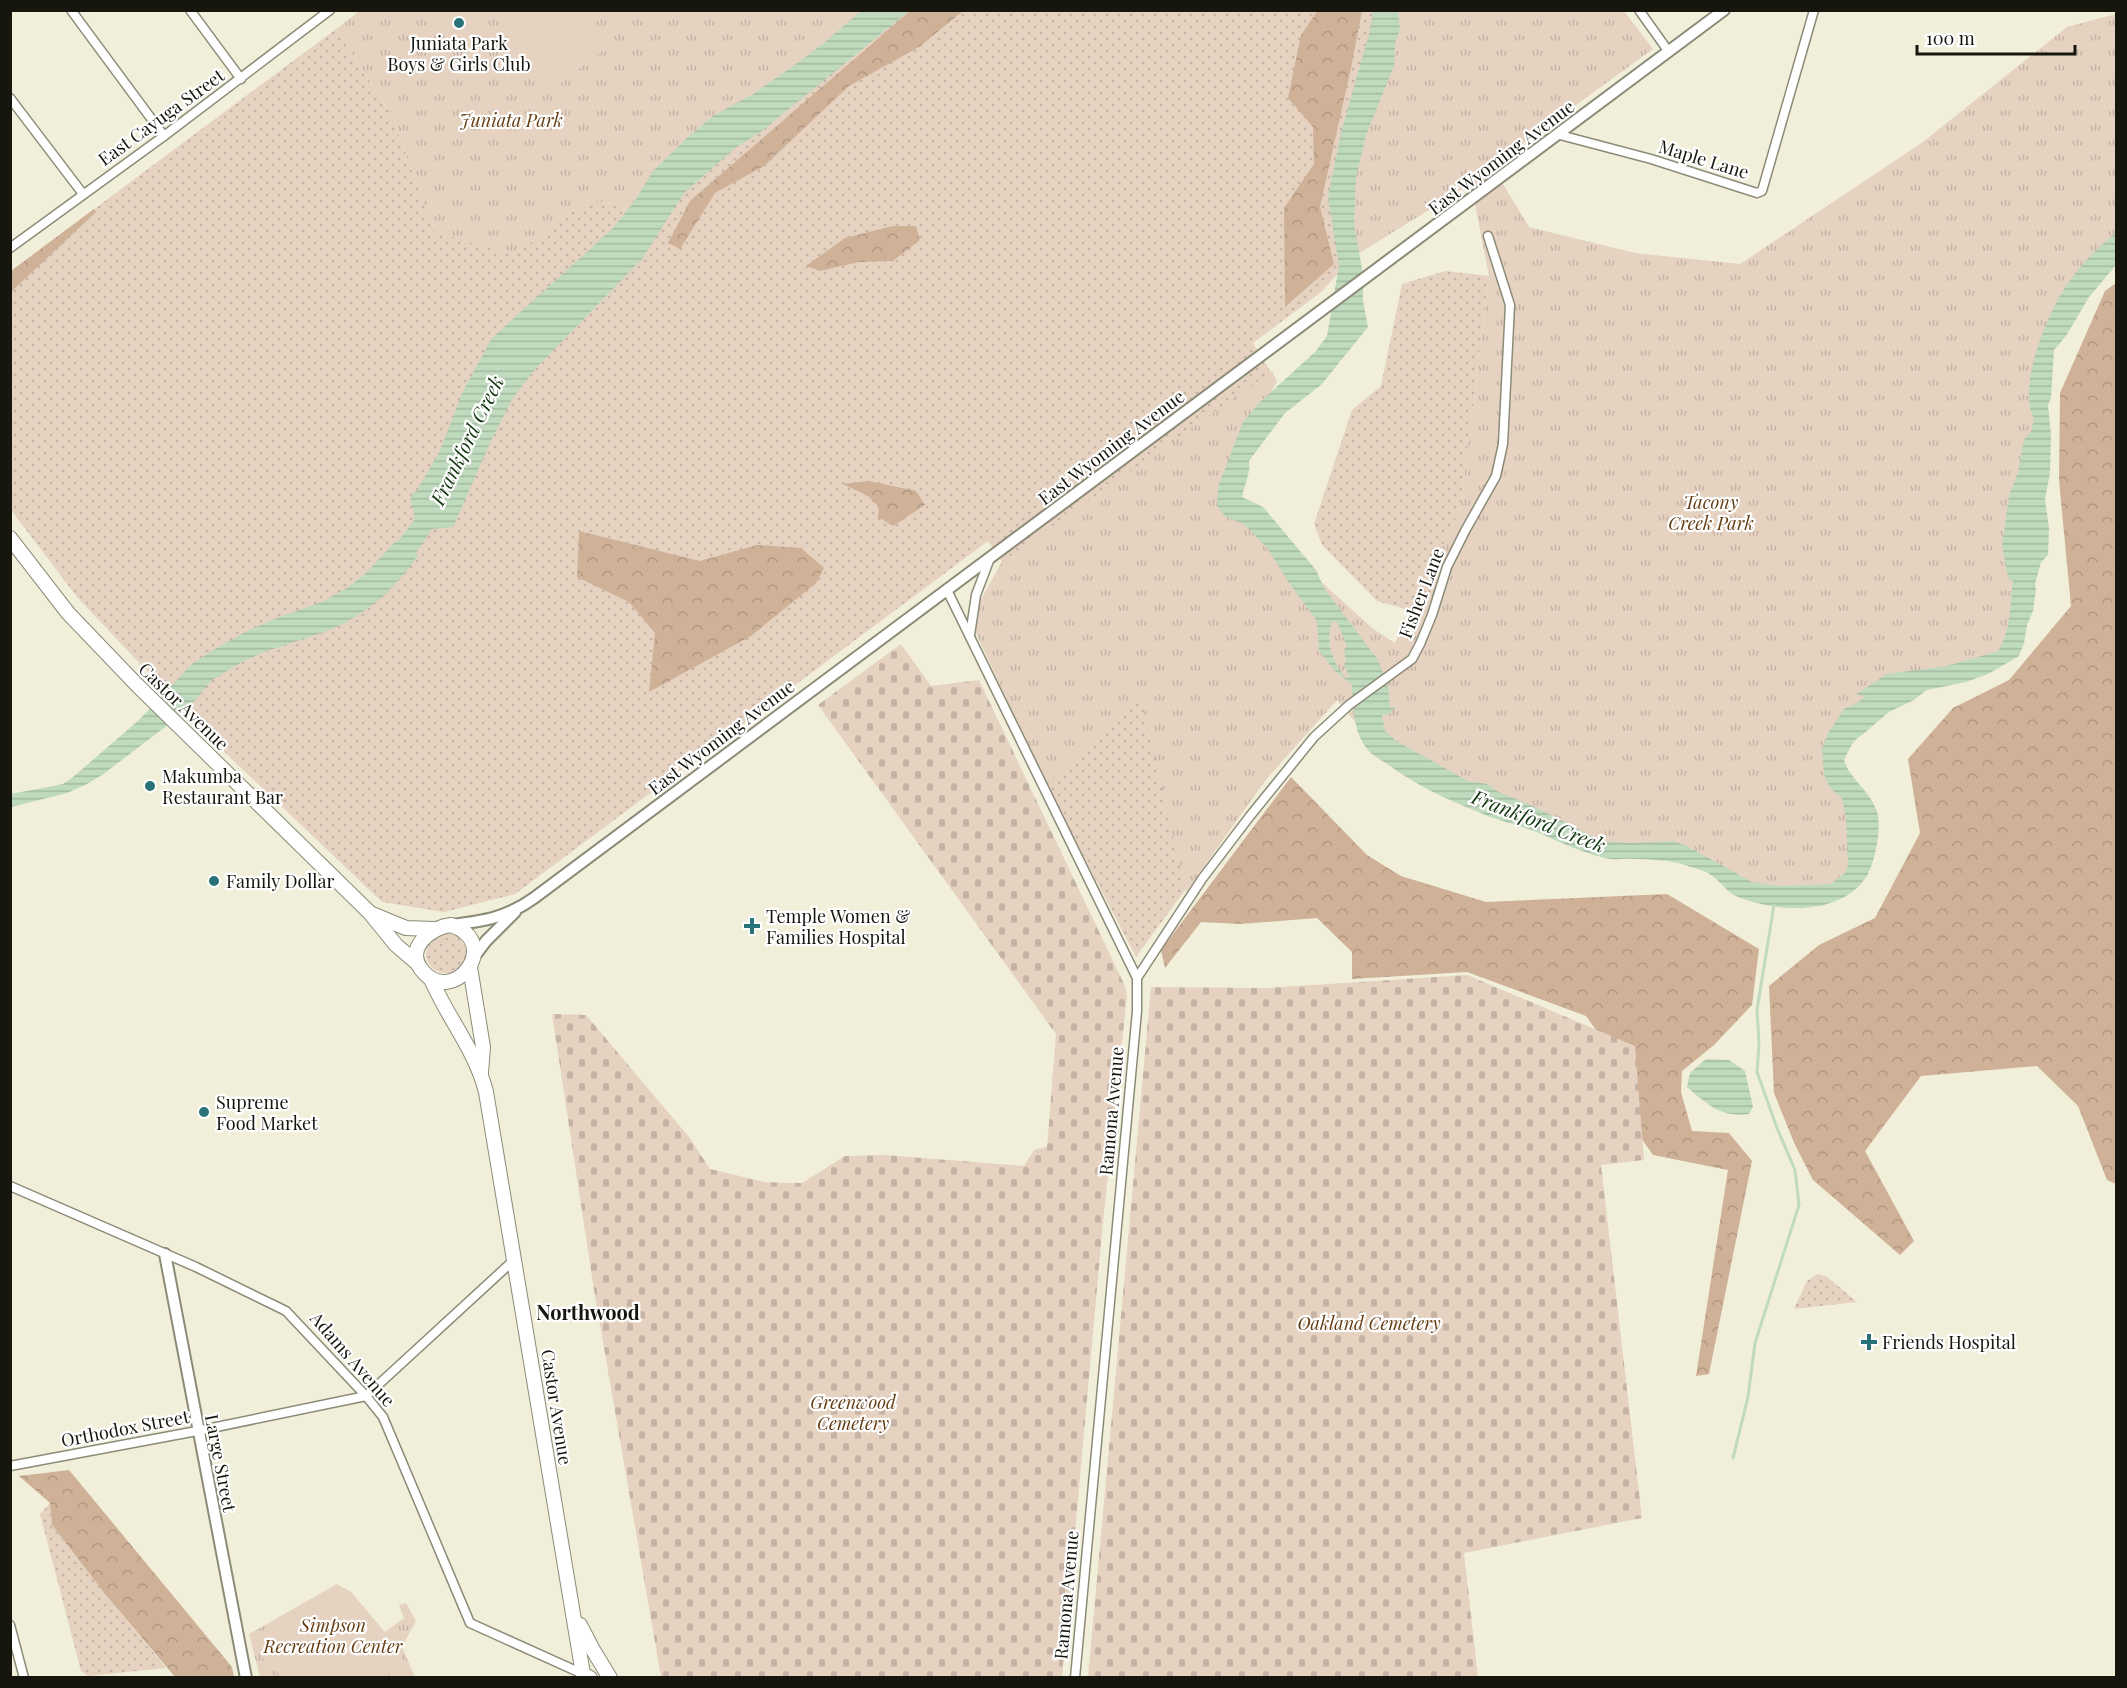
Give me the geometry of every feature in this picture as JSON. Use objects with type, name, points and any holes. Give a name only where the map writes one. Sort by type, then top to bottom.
[{"type":"main road","name":"Castor Avenue","points":[[10,538],[68,613],[137,685],[370,914],[396,945],[417,963]]},
{"type":"main road","name":"Castor Avenue","points":[[370,914],[406,928],[433,929]]},
{"type":"main road","points":[[451,925],[466,933],[471,941],[472,963],[464,975],[456,980],[446,982],[430,979],[417,963],[420,944],[425,935],[433,929],[451,925]]},
{"type":"main road","name":"Castor Avenue","points":[[472,963],[483,1047],[481,1073],[572,1605],[587,1676]]},
{"type":"main road","name":"Castor Avenue","points":[[430,979],[481,1073]]},
{"type":"main road","name":"Castor Avenue","points":[[572,1605],[588,1641],[610,1677]]},
{"type":"street","points":[[71,10],[164,136]]},
{"type":"street","points":[[190,10],[241,79]]},
{"type":"street","name":"East Cayuga Street","points":[[10,248],[241,79],[319,14],[330,10]]},
{"type":"street","points":[[1639,10],[1669,52]]},
{"type":"street","name":"East Wyoming Avenue","points":[[472,963],[486,941],[517,910],[1560,135],[1724,10]]},
{"type":"street","name":"Maple Lane","points":[[1560,135],[1652,159],[1757,193],[1762,191],[1814,10]]},
{"type":"street","points":[[10,98],[83,194]]},
{"type":"street","name":"Fisher Lane","points":[[1137,978],[1202,879],[1314,737],[1349,705],[1412,659],[1420,644],[1447,567],[1496,476],[1503,444],[1510,305],[1488,236]]},
{"type":"street","points":[[970,635],[976,595],[990,558]]},
{"type":"street","name":"Ramona Avenue","points":[[947,590],[1137,978],[1137,1011],[1075,1677]]},
{"type":"street","name":"East Wyoming Avenue","points":[[451,925],[489,920],[517,910]]},
{"type":"street","name":"Adams Avenue","points":[[10,1186],[230,1282],[286,1311],[366,1396],[382,1417],[470,1623],[587,1676]]},
{"type":"street","name":"Large Street","points":[[165,1254],[197,1431],[246,1677]]},
{"type":"street","points":[[366,1396],[514,1260]]},
{"type":"street","name":"Orthodox Street","points":[[10,1466],[366,1396]]},
{"type":"street","points":[[10,1624],[24,1677]]},
{"type":"green space","name":"Juniata Park","points":[[361,10],[882,11],[638,222],[620,207],[604,201],[582,206],[556,220],[540,237],[512,255],[435,232],[391,114],[336,29]]},
{"type":"green space","points":[[508,10],[587,11],[601,30],[606,48],[558,85],[536,81],[498,20]]},
{"type":"green space","points":[[1318,10],[1362,11],[1320,207],[1334,264],[1285,307],[1284,208],[1314,164],[1313,127],[1288,98],[1301,35]]},
{"type":"green space","points":[[882,11],[1379,11],[1353,257],[1321,292],[1253,343],[1277,382],[1254,417],[1235,504],[1373,629],[1395,644],[1337,700],[1267,778],[1136,957],[1046,784],[977,607],[1002,562],[988,541],[515,894],[444,912],[382,902],[213,741],[77,597],[11,510],[11,271],[336,29],[391,114],[435,231],[540,237],[556,220],[582,206],[603,201],[620,207],[638,222]]},
{"type":"green space","points":[[910,11],[963,11],[919,47],[849,86],[764,166],[715,193],[680,249],[668,243],[690,201]]},
{"type":"green space","name":"Tacony Creek Park","points":[[1379,11],[1624,11],[1653,49],[1492,166],[1529,227],[1635,253],[1740,264],[1923,142],[2067,27],[2116,14],[2116,246],[2052,332],[2040,502],[2044,534],[2013,654],[1901,692],[1827,764],[1871,843],[1849,885],[1796,903],[1693,861],[1613,856],[1372,742],[1337,700],[1267,778],[1186,892],[1141,699],[1046,784],[975,631],[977,607],[1002,562],[1272,371],[1277,382],[1254,417],[1235,504],[1373,629],[1395,643],[1460,510],[1489,276],[1471,184],[1353,257],[1337,218]]},
{"type":"green space","points":[[94,209],[96,212],[11,292],[11,271]]},
{"type":"green space","points":[[893,226],[916,226],[920,240],[893,261],[859,262],[820,271],[806,266],[845,238]]},
{"type":"green space","points":[[1445,271],[1489,276],[1460,510],[1412,611],[1377,601],[1322,545],[1314,524],[1352,410],[1381,386],[1402,284]]},
{"type":"green space","points":[[2116,283],[2116,1184],[2107,1180],[2078,1106],[2037,1066],[1921,1076],[1865,1151],[1914,1241],[1900,1255],[1813,1180],[1795,1145],[1774,1093],[1769,986],[1819,945],[1875,918],[1920,833],[1908,759],[1953,708],[2009,680],[2071,606],[2059,480],[2060,393],[2105,291]]},
{"type":"green space","points":[[869,481],[916,491],[925,505],[893,526],[878,517],[879,507],[868,496],[843,484]]},
{"type":"green space","points":[[579,531],[700,561],[757,545],[801,548],[824,568],[816,583],[751,636],[649,692],[655,633],[629,602],[577,577]]},
{"type":"green space","name":"Greenwood Cemetery","points":[[901,644],[931,686],[979,680],[1125,986],[1127,996],[1103,1222],[1062,1677],[661,1677],[594,1290],[552,1014],[586,1015],[689,1137],[710,1169],[765,1182],[802,1183],[845,1156],[885,1155],[1024,1166],[1034,1150],[1047,1147],[1056,1034],[818,705]]},
{"type":"green space","points":[[1291,777],[1367,855],[1401,876],[1486,902],[1667,894],[1759,949],[1752,1005],[1714,1045],[1682,1071],[1681,1092],[1692,1131],[1729,1133],[1752,1161],[1709,1374],[1696,1376],[1728,1170],[1653,1155],[1624,1114],[1619,1062],[1586,1016],[1467,972],[1352,979],[1352,952],[1317,918],[1241,924],[1201,922],[1165,968],[1161,950]]},
{"type":"green space","points":[[446,933],[454,934],[460,939],[465,945],[465,961],[460,967],[454,972],[446,973],[438,972],[432,967],[427,961],[426,953],[427,945],[432,939],[438,934]]},
{"type":"green space","name":"Oakland Cemetery","points":[[1467,975],[1635,1046],[1644,1160],[1601,1165],[1642,1518],[1464,1553],[1478,1677],[1088,1677],[1151,987],[1268,988]]},
{"type":"green space","points":[[1818,1274],[1826,1276],[1857,1302],[1794,1309],[1807,1281]]},
{"type":"green space","points":[[69,1470],[232,1667],[234,1677],[175,1677],[105,1594],[52,1525],[50,1503],[19,1476]]},
{"type":"green space","points":[[50,1503],[52,1525],[166,1668],[88,1676],[81,1671],[40,1514]]},
{"type":"green space","name":"Simpson Recreation Center","points":[[337,1584],[351,1592],[385,1632],[404,1618],[399,1605],[406,1603],[416,1621],[402,1647],[415,1677],[260,1677],[249,1634]]},
{"type":"green space","name":"Simpson Recreation Center","points":[[335,1588],[404,1660],[386,1677],[282,1677],[262,1657],[253,1638]]},
{"type":"water","name":"Frankford Creek","points":[[861,11],[909,11],[762,131],[735,148],[684,193],[642,259],[537,367],[512,399],[453,527],[432,529],[416,553],[418,555],[410,567],[386,594],[345,623],[264,652],[212,680],[185,712],[102,775],[85,785],[67,793],[11,807],[11,794],[63,784],[73,777],[139,720],[192,664],[247,631],[324,601],[365,574],[399,540],[415,519],[410,497],[417,490],[440,451],[463,391],[492,338],[612,229],[636,199],[653,171],[687,138],[713,116],[753,94],[789,69]]},
{"type":"water","name":"Frankford Creek","points":[[1373,11],[1398,11],[1400,29],[1395,44],[1394,66],[1366,135],[1356,178],[1354,224],[1363,274],[1363,301],[1368,327],[1321,385],[1285,413],[1249,461],[1242,497],[1263,507],[1316,570],[1324,588],[1378,660],[1388,686],[1390,708],[1396,707],[1389,714],[1382,715],[1385,731],[1396,741],[1468,781],[1487,784],[1497,791],[1535,807],[1602,841],[1630,843],[1672,841],[1685,845],[1752,882],[1778,886],[1831,884],[1845,873],[1848,865],[1846,818],[1842,798],[1830,788],[1824,774],[1822,749],[1828,733],[1844,709],[1859,702],[1865,696],[1856,694],[1887,674],[1947,666],[1998,651],[2009,618],[2013,581],[2008,578],[2002,545],[2009,496],[2018,472],[2024,440],[2031,432],[2034,418],[2029,388],[2037,349],[2052,311],[2068,283],[2090,256],[2116,233],[2116,265],[2089,297],[2066,336],[2054,350],[2051,398],[2048,405],[2051,435],[2050,473],[2045,499],[2049,528],[2048,555],[2041,562],[2035,584],[2033,611],[2019,656],[1990,673],[1966,682],[1927,690],[1912,701],[1889,712],[1853,743],[1844,760],[1874,804],[1878,818],[1878,834],[1868,874],[1857,888],[1842,898],[1826,904],[1789,908],[1752,902],[1732,894],[1712,876],[1701,870],[1667,861],[1610,859],[1591,854],[1467,807],[1410,780],[1375,756],[1363,743],[1357,727],[1352,685],[1335,671],[1319,651],[1317,621],[1268,549],[1244,524],[1226,517],[1217,506],[1218,487],[1243,422],[1259,403],[1316,351],[1327,336],[1339,265],[1328,197],[1341,133],[1370,30]],"holes":[[[1332,621],[1337,622],[1347,646],[1344,650],[1346,661],[1344,664],[1349,676],[1347,679],[1337,666],[1331,652],[1330,629]]]},
{"type":"water","points":[[1706,1059],[1729,1060],[1745,1071],[1753,1107],[1749,1114],[1722,1112],[1687,1087],[1690,1073]]},
{"type":"waterway","points":[[1733,1458],[1748,1397],[1755,1343],[1799,1205],[1795,1170],[1757,1072],[1759,1043],[1757,1010],[1774,905]]},
{"type":"place","name":"Juniata Park Boys & Girls Club","points":[[459,23]]},
{"type":"place","name":"Makumba Restaurant Bar","points":[[150,786]]},
{"type":"place","name":"Family Dollar","points":[[214,881]]},
{"type":"place","name":"Temple Women & Families Hospital","points":[[752,926]]},
{"type":"place","name":"Supreme Food Market","points":[[204,1112]]},
{"type":"place","name":"Friends Hospital","points":[[1869,1342]]},
{"type":"district","name":"Northwood","points":[[588,1311]]}]
